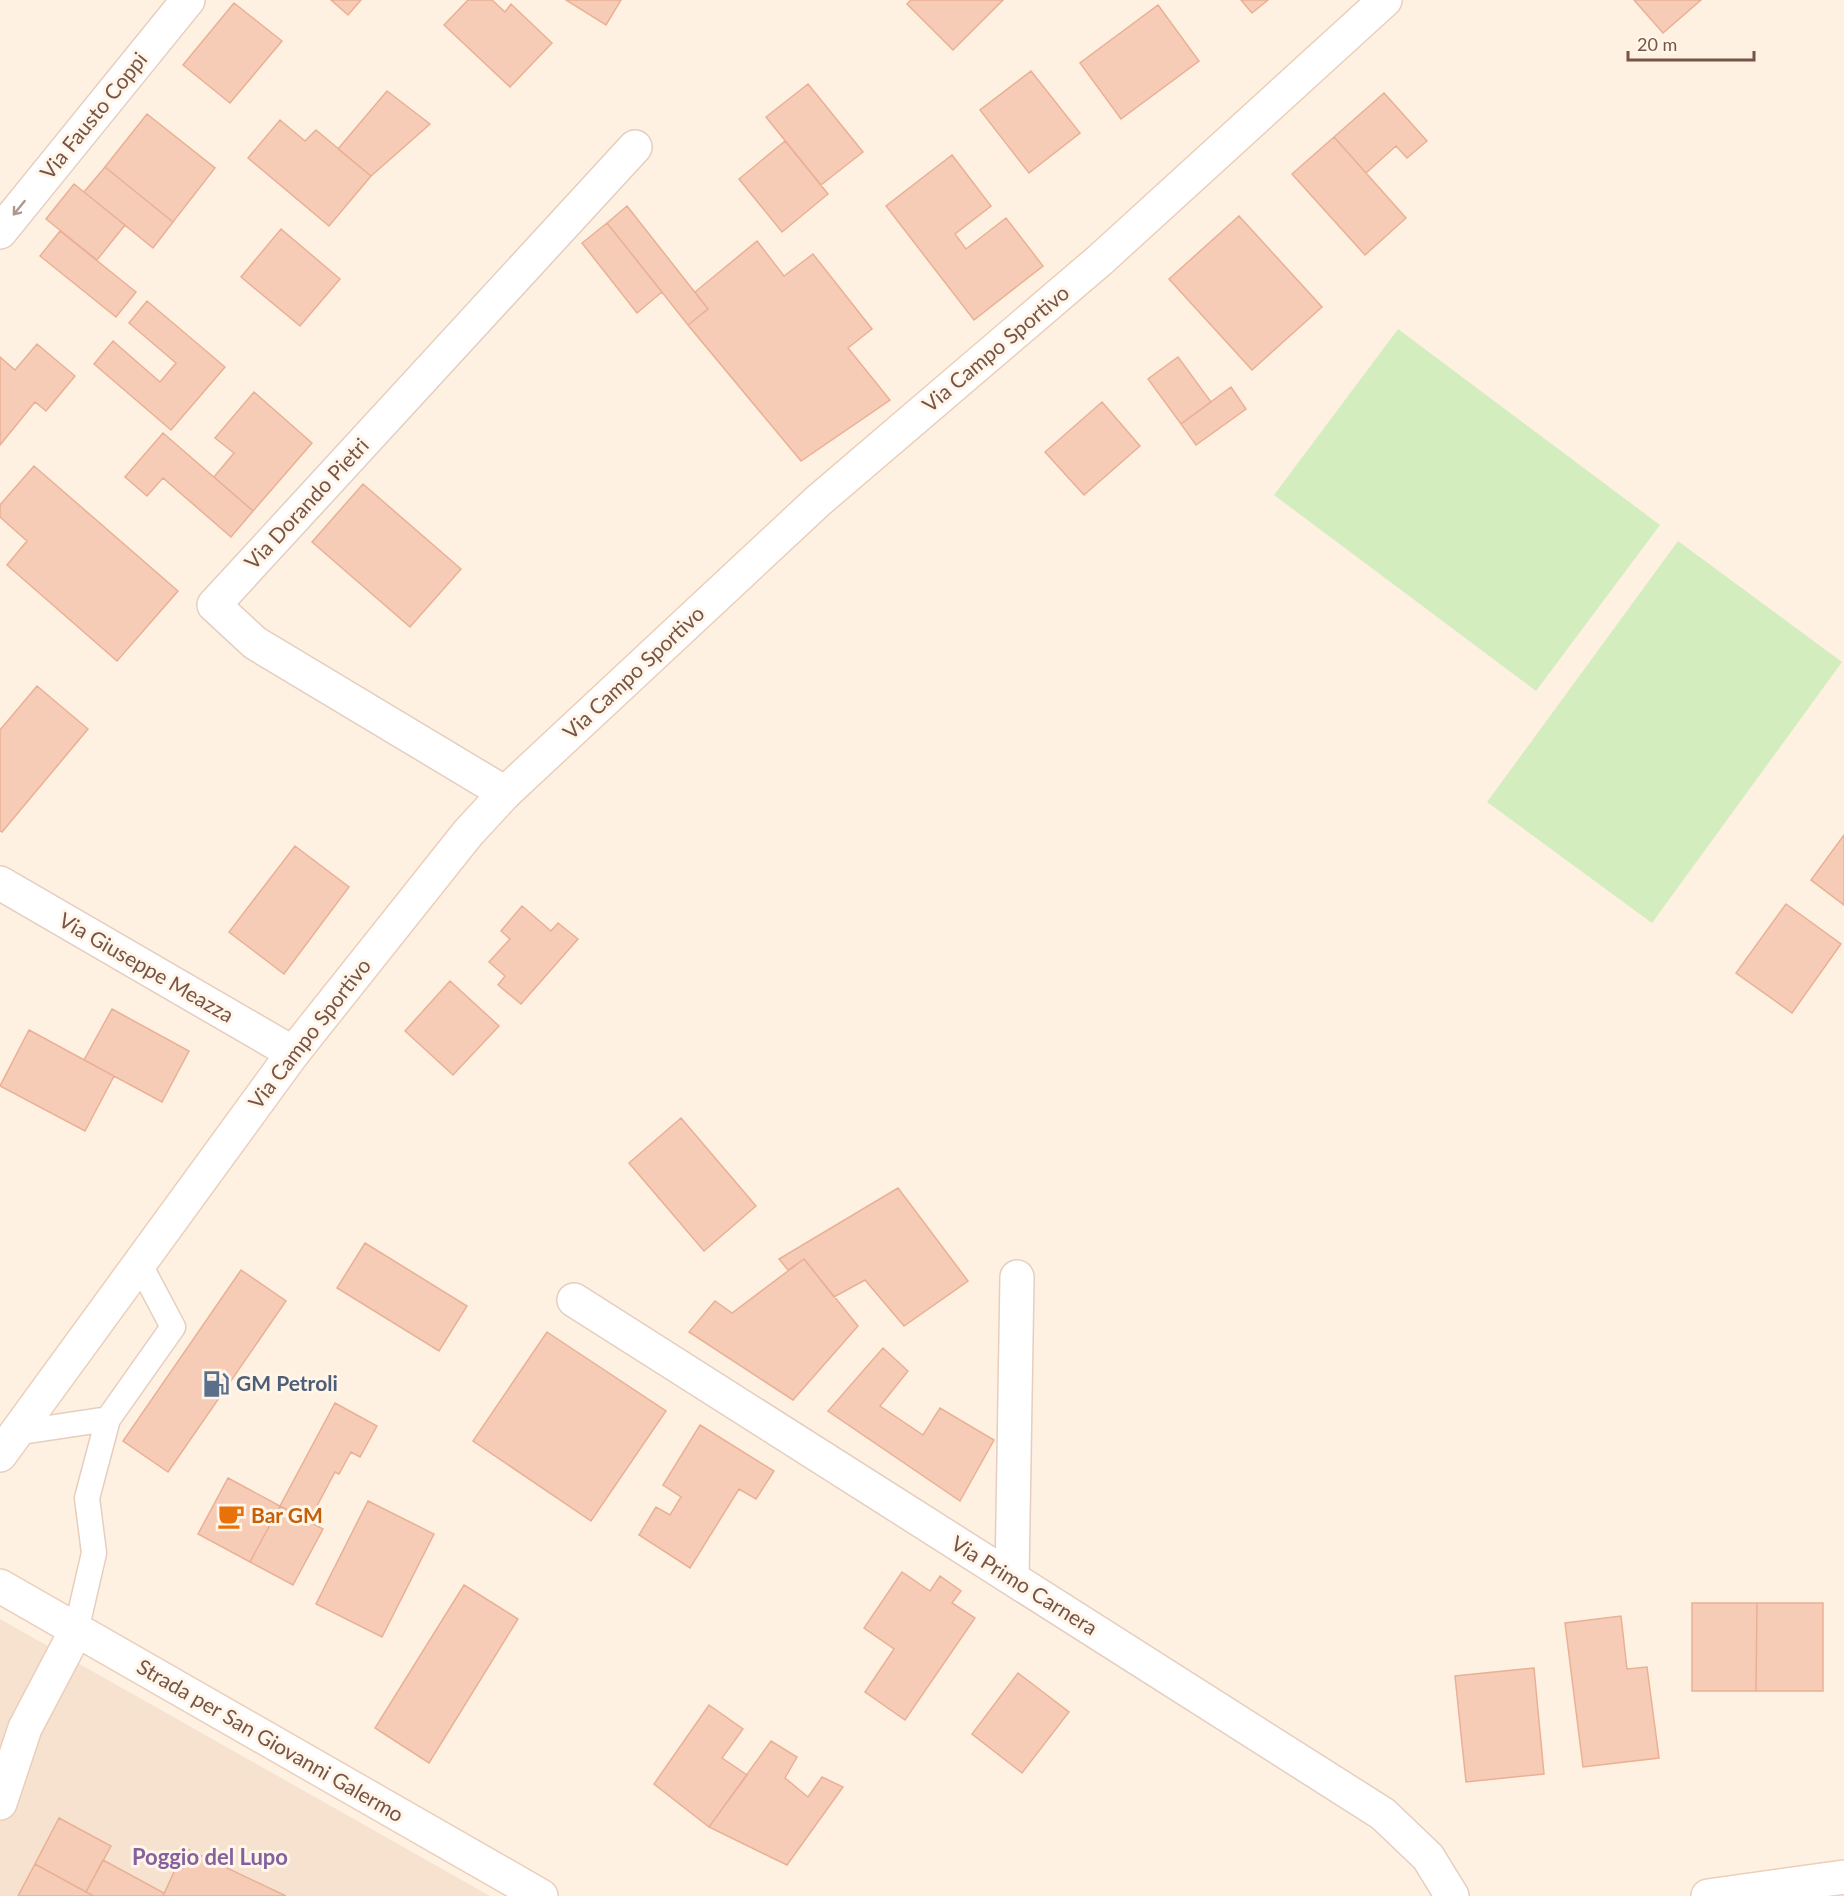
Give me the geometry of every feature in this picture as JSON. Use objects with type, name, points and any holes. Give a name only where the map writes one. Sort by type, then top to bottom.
[{"type":"street","name":"Via Fausto Coppi","points":[[0,232],[188,0]]},
{"type":"street","name":"Via Campo Sportivo","points":[[8,1444],[293,1053],[468,833],[505,794],[818,501],[1100,260],[1385,0]]},
{"type":"street","name":"Via Dorando Pietri","points":[[505,794],[255,643],[214,605],[635,147]]},
{"type":"street","name":"Via Giuseppe Meazza","points":[[0,883],[293,1053]]},
{"type":"street","points":[[1012,1578],[1017,1277]]},
{"type":"street","name":"Via Primo Carnera","points":[[574,1300],[1383,1814],[1428,1857],[1452,1896]]},
{"type":"street","name":"Strada per San Giovanni Galermo","points":[[0,1586],[541,1896]]},
{"type":"street","points":[[0,1803],[25,1728],[76,1630]]},
{"type":"street","points":[[1708,1896],[1844,1877]]},
{"type":"lane","points":[[76,1630],[94,1553],[87,1498],[108,1419],[172,1327],[139,1263]]},
{"type":"lane","points":[[8,1444],[108,1419]]},
{"type":"shaded area","points":[[0,1619],[490,1896],[0,1896]]},
{"type":"green space","points":[[1398,329],[1660,525],[1536,691],[1274,495]]},
{"type":"green space","points":[[1678,541],[1842,662],[1652,923],[1487,802]]},
{"type":"building","points":[[331,0],[361,0],[348,15]]},
{"type":"building","points":[[468,0],[492,0],[505,12],[511,4],[552,43],[510,87],[444,25]]},
{"type":"building","points":[[566,0],[621,0],[606,25]]},
{"type":"building","points":[[911,0],[1003,0],[953,50],[907,4]]},
{"type":"building","points":[[1241,0],[1268,0],[1252,13]]},
{"type":"building","points":[[1634,0],[1701,0],[1663,33]]},
{"type":"building","points":[[234,3],[282,41],[230,103],[183,65]]},
{"type":"building","points":[[1158,5],[1199,61],[1121,119],[1080,63]]},
{"type":"building","points":[[1031,71],[1080,133],[1029,173],[980,110]]},
{"type":"building","points":[[808,84],[863,152],[821,185],[766,117]]},
{"type":"building","points":[[387,91],[430,124],[371,176],[338,149]]},
{"type":"building","points":[[1384,93],[1427,141],[1407,158],[1396,146],[1366,173],[1334,137]]},
{"type":"building","points":[[147,114],[215,168],[173,222],[105,167]]},
{"type":"building","points":[[280,120],[305,141],[316,130],[371,176],[329,226],[248,158]]},
{"type":"building","points":[[1334,137],[1406,218],[1365,255],[1292,174]]},
{"type":"building","points":[[785,141],[828,194],[782,232],[739,179]]},
{"type":"building","points":[[952,155],[991,206],[955,234],[966,249],[1006,218],[1043,266],[974,320],[886,206]]},
{"type":"building","points":[[105,167],[173,222],[153,248],[84,192]]},
{"type":"building","points":[[74,184],[125,225],[97,260],[46,219]]},
{"type":"building","points":[[627,206],[708,309],[688,325],[607,223]]},
{"type":"building","points":[[1239,216],[1322,307],[1252,370],[1169,279]]},
{"type":"building","points":[[607,223],[662,292],[637,313],[582,243]]},
{"type":"building","points":[[281,229],[340,279],[300,326],[241,277]]},
{"type":"building","points":[[60,231],[136,292],[116,317],[40,256]]},
{"type":"building","points":[[757,241],[784,276],[813,254],[872,329],[848,348],[890,400],[801,461],[688,325],[708,309],[695,292]]},
{"type":"building","points":[[147,301],[225,367],[171,430],[94,364],[113,341],[160,382],[176,363],[129,323]]},
{"type":"building","points":[[37,344],[75,376],[46,411],[35,402],[0,445],[0,357],[15,370]]},
{"type":"building","points":[[1178,357],[1211,402],[1181,424],[1148,379]]},
{"type":"building","points":[[1231,387],[1246,409],[1196,445],[1181,424]]},
{"type":"building","points":[[254,392],[312,443],[253,511],[214,477],[234,453],[215,438]]},
{"type":"building","points":[[1102,402],[1140,446],[1084,495],[1045,452]]},
{"type":"building","points":[[163,433],[253,511],[231,537],[163,478],[147,496],[125,477]]},
{"type":"building","points":[[34,466],[178,591],[117,661],[7,565],[27,541],[0,517],[0,505]]},
{"type":"building","points":[[363,484],[461,569],[410,627],[312,542]]},
{"type":"building","points":[[37,686],[88,729],[2,832],[0,831],[0,730]]},
{"type":"building","points":[[1844,835],[1844,905],[1811,880]]},
{"type":"building","points":[[295,846],[349,887],[284,974],[229,932]]},
{"type":"building","points":[[1786,904],[1841,944],[1792,1013],[1736,973]]},
{"type":"building","points":[[522,906],[551,931],[558,923],[578,939],[521,1004],[498,985],[505,976],[489,962],[510,939],[501,931]]},
{"type":"building","points":[[450,981],[499,1026],[453,1075],[405,1031]]},
{"type":"building","points":[[112,1009],[189,1051],[162,1102],[84,1060]]},
{"type":"building","points":[[29,1030],[114,1076],[85,1131],[0,1086]]},
{"type":"building","points":[[681,1118],[756,1206],[704,1251],[629,1163]]},
{"type":"building","points":[[898,1188],[968,1281],[904,1326],[865,1280],[834,1297],[804,1259],[788,1270],[779,1259]]},
{"type":"building","points":[[365,1243],[467,1306],[439,1351],[337,1288]]},
{"type":"building","points":[[804,1259],[858,1326],[793,1400],[689,1332],[715,1301],[732,1313]]},
{"type":"building","points":[[241,1270],[286,1301],[168,1472],[123,1441]]},
{"type":"building","points":[[547,1332],[666,1411],[591,1521],[473,1441]]},
{"type":"building","points":[[883,1348],[908,1371],[880,1406],[923,1435],[940,1408],[994,1440],[960,1501],[828,1411]]},
{"type":"building","points":[[335,1403],[377,1426],[360,1457],[351,1452],[339,1474],[335,1472],[309,1521],[280,1506]]},
{"type":"building","points":[[700,1425],[774,1471],[756,1499],[739,1489],[690,1568],[639,1535],[656,1507],[670,1515],[681,1497],[663,1485]]},
{"type":"building","points":[[228,1478],[280,1506],[250,1562],[198,1534]]},
{"type":"building","points":[[368,1501],[434,1534],[382,1637],[316,1604]]},
{"type":"building","points":[[280,1506],[323,1529],[293,1585],[250,1562]]},
{"type":"building","points":[[902,1572],[930,1591],[940,1576],[961,1591],[952,1603],[975,1618],[905,1720],[865,1692],[894,1649],[864,1628]]},
{"type":"building","points":[[464,1585],[518,1619],[429,1763],[375,1728]]},
{"type":"building","points":[[1692,1603],[1757,1603],[1756,1691],[1692,1691]]},
{"type":"building","points":[[1757,1603],[1823,1603],[1823,1691],[1756,1691]]},
{"type":"building","points":[[1621,1616],[1627,1669],[1647,1667],[1659,1758],[1583,1767],[1565,1623]]},
{"type":"building","points":[[1534,1668],[1544,1774],[1466,1782],[1455,1676]]},
{"type":"building","points":[[1018,1673],[1069,1712],[1022,1773],[972,1734]]},
{"type":"building","points":[[709,1705],[743,1729],[722,1758],[747,1775],[709,1827],[654,1784]]},
{"type":"building","points":[[771,1741],[797,1757],[785,1778],[808,1797],[822,1777],[843,1787],[787,1865],[709,1827]]},
{"type":"building","points":[[59,1818],[111,1846],[86,1892],[35,1864]]},
{"type":"building","points":[[185,1848],[286,1896],[163,1896]]},
{"type":"building","points":[[103,1860],[164,1893],[163,1896],[94,1896],[86,1892]]},
{"type":"building","points":[[35,1864],[86,1892],[94,1896],[18,1896]]},
{"type":"place","name":"GM Petroli","points":[[216,1384]]},
{"type":"place","name":"Bar GM","points":[[231,1516]]},
{"type":"district","name":"Poggio del Lupo","points":[[210,1857]]}]
